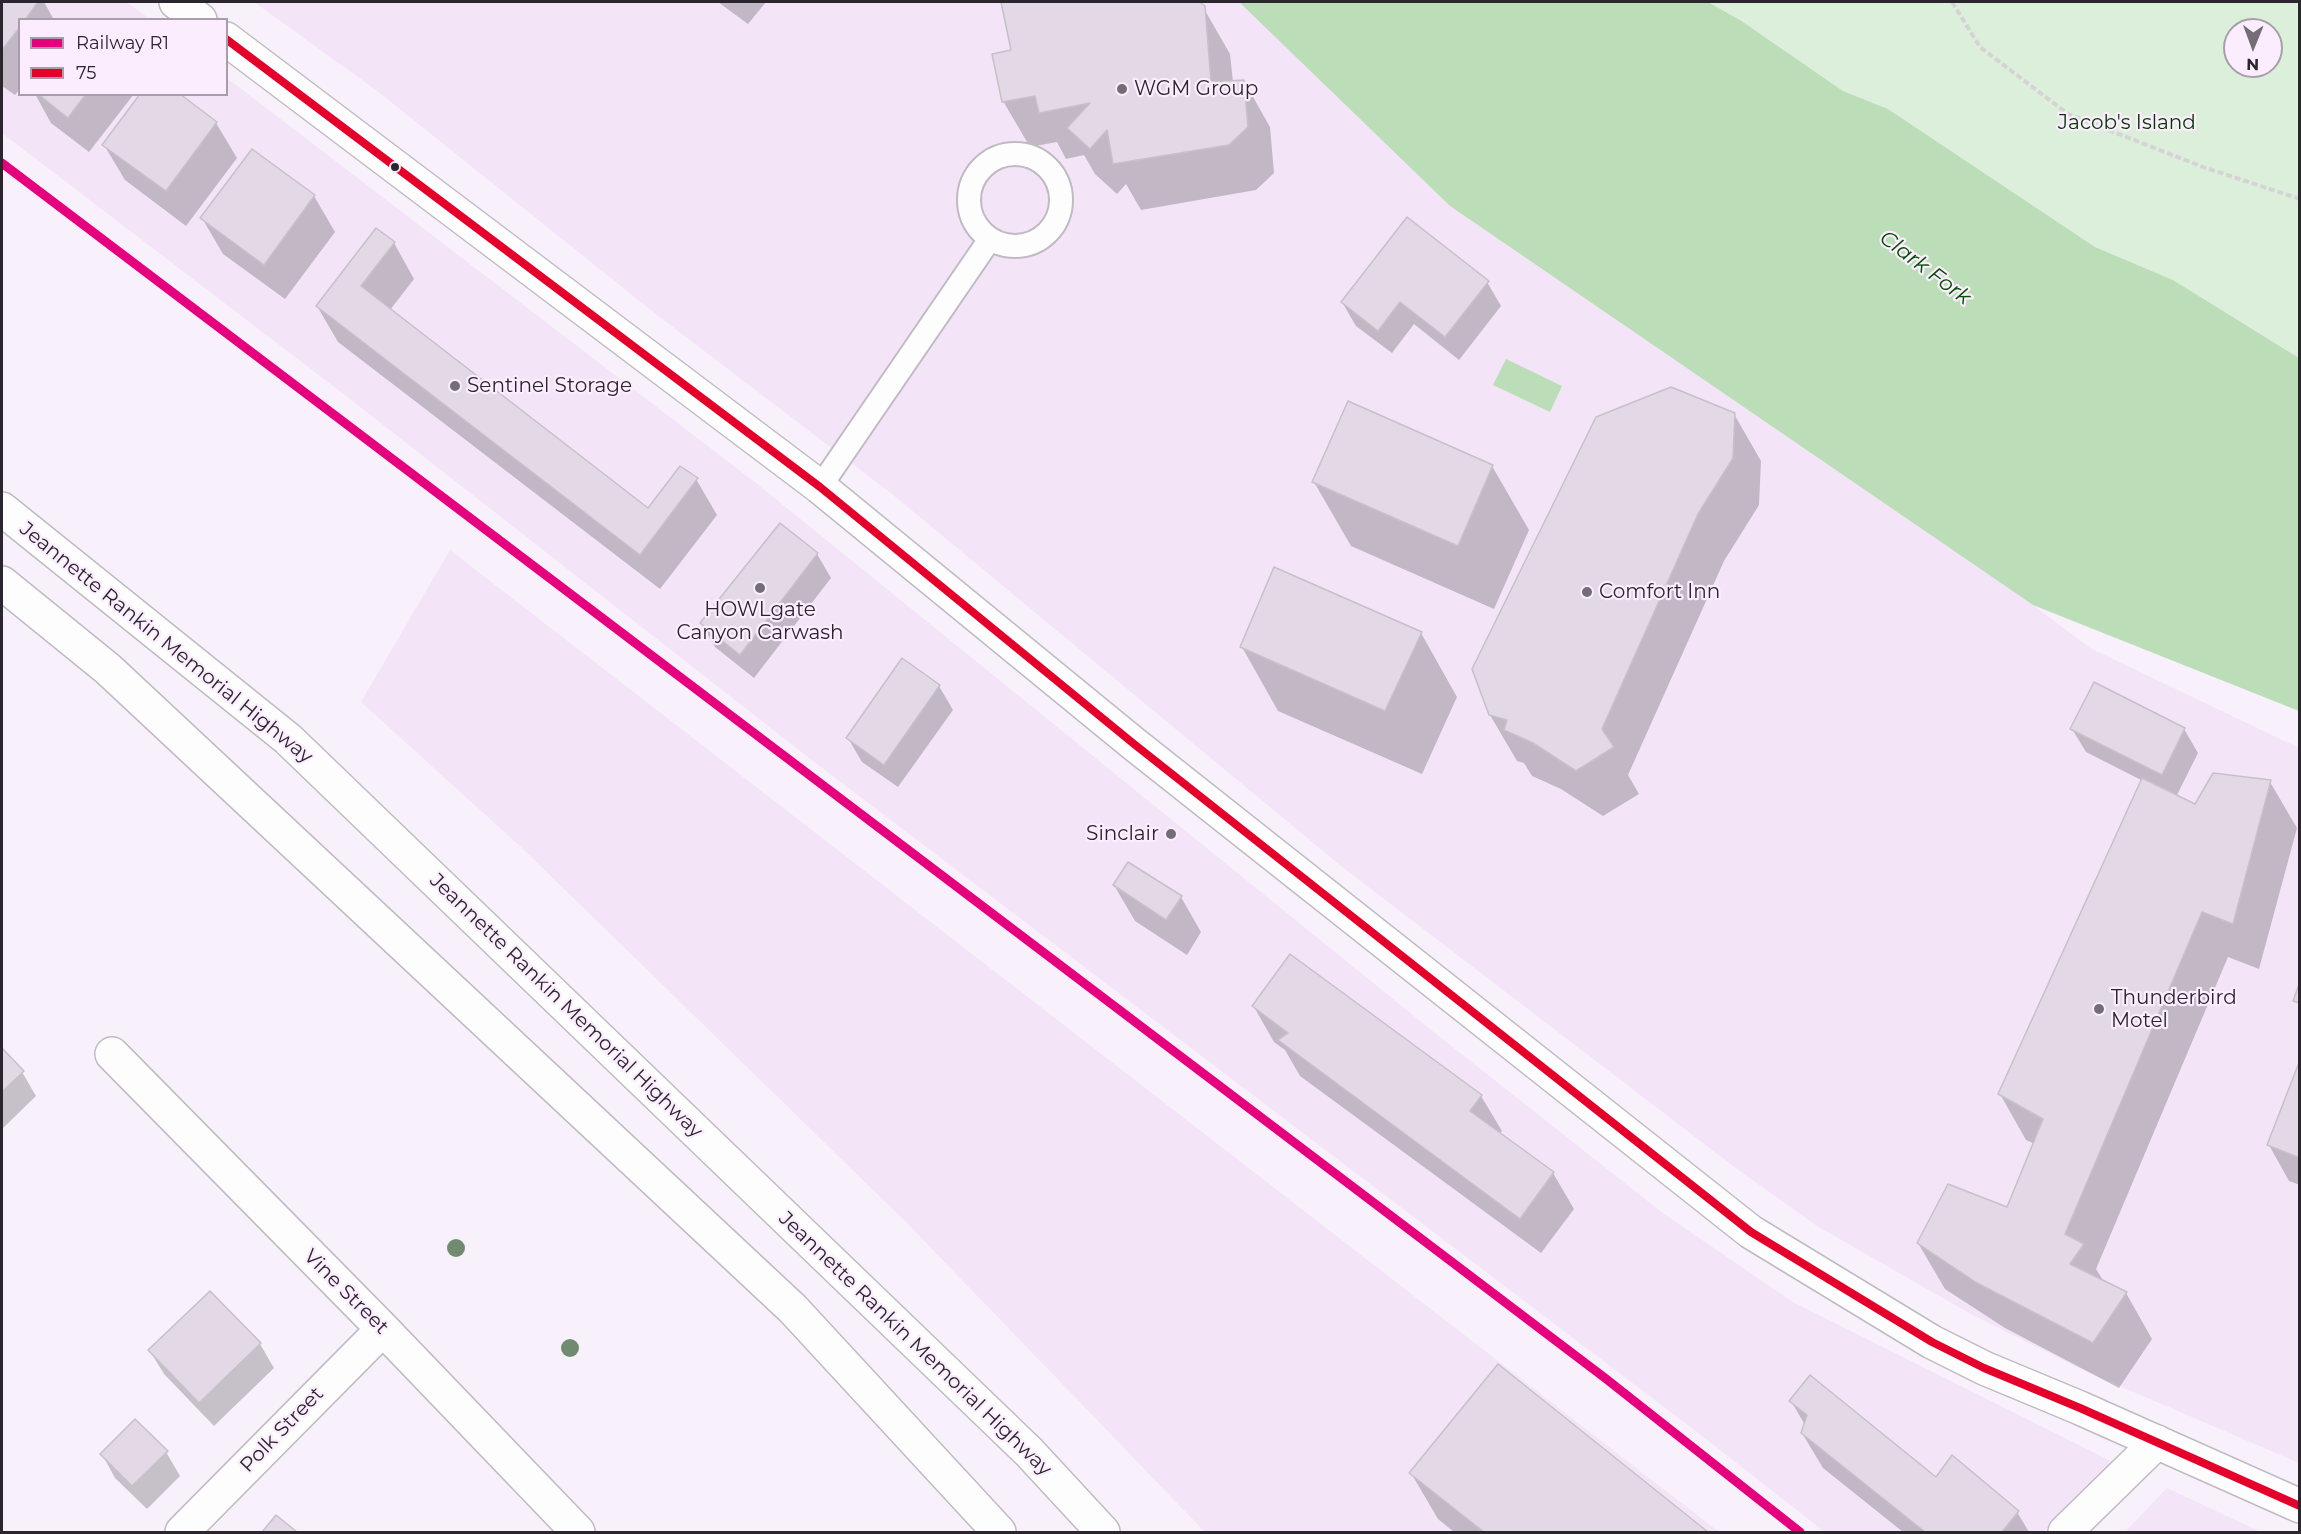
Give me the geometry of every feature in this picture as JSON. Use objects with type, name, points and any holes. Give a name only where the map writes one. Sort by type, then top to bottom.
[{"type":"main road","points":[[176,2],[197,18]]},
{"type":"main road","points":[[228,41],[820,487],[1134,744],[1751,1232],[1932,1342],[1984,1368],[2300,1506]]},
{"type":"main road","name":"Jeannette Rankin Memorial Highway","points":[[2,508],[288,739],[1029,1452],[1104,1533]]},
{"type":"main road","points":[[2,583],[108,669],[793,1310],[999,1533]]},
{"type":"main road","name":"Vine Street","points":[[112,1054],[383,1329],[578,1533]]},
{"type":"main road","name":"Polk Street","points":[[182,1533],[383,1329]]},
{"type":"main road","points":[[2065,1533],[2157,1442]]},
{"type":"main road","points":[[1029,1452],[1122,1533]]},
{"type":"lane","points":[[1009,154],[1025,155],[1040,161],[1051,170],[1059,183],[1062,197],[1060,212],[1054,225],[1045,236],[1032,244],[1018,247],[1003,245],[990,239],[978,228],[971,214],[969,198],[972,182],[981,169],[994,159],[1009,154]]},
{"type":"lane","points":[[820,487],[990,239]]},
{"type":"path","points":[[1952,2],[1980,47],[2068,114],[2203,167],[2300,199]]},
{"type":"shaded area","points":[[2,2],[126,2],[149,18],[18,18],[18,96],[228,96],[228,79],[756,483],[1435,1033],[1664,1214],[1793,1302],[2115,1463],[2043,1532],[1825,1532],[1693,1429],[813,761],[350,399],[2,133]]},
{"type":"shaded area","points":[[254,2],[1239,2],[1450,206],[2033,605],[2090,648],[2299,748],[2299,1463],[2087,1372],[1969,1313],[1817,1226],[1737,1169],[1341,866],[892,494],[657,315],[376,90]]},
{"type":"shaded area","points":[[450,550],[1719,1532],[1205,1532],[906,1222],[522,848],[361,702]]},
{"type":"shaded area","points":[[2167,1488],[2261,1532],[2125,1532]]},
{"type":"green space","name":"Jacob's Island","points":[[1708,2],[2299,2],[2299,358],[2173,280],[2095,247],[1888,109],[1843,91],[1740,20]]},
{"type":"water","name":"Clark Fork","points":[[1239,2],[1708,2],[1740,20],[1843,91],[1888,109],[2095,247],[2173,280],[2299,358],[2299,711],[2033,605],[1450,206]]},
{"type":"water","points":[[1506,359],[1562,386],[1550,412],[1493,385]]},
{"type":"building","points":[[2,2],[38,2],[26,18],[18,18],[18,30],[2,50]]},
{"type":"building","name":"WGM Group","points":[[1001,2],[1200,2],[1205,6],[1211,82],[1244,80],[1248,127],[1229,145],[1113,164],[1107,130],[1090,149],[1067,128],[1090,103],[1039,113],[1035,96],[1002,102],[992,54],[1011,50]]},
{"type":"building","points":[[40,96],[84,96],[68,118]]},
{"type":"building","points":[[139,96],[183,96],[217,122],[166,191],[102,145]]},
{"type":"building","points":[[252,149],[315,195],[264,265],[200,218]]},
{"type":"building","points":[[1407,217],[1489,281],[1445,337],[1400,302],[1378,331],[1341,302]]},
{"type":"building","name":"Sentinel Storage","points":[[376,228],[395,242],[361,286],[648,508],[680,466],[698,478],[640,555],[316,306]]},
{"type":"building","name":"Comfort Inn","points":[[1671,387],[1735,413],[1733,458],[1698,514],[1602,729],[1614,747],[1576,771],[1533,743],[1504,730],[1507,720],[1489,715],[1472,669],[1596,417]]},
{"type":"building","points":[[1348,401],[1493,465],[1458,546],[1312,482]]},
{"type":"building","name":"HOWLgate Canyon Carwash","points":[[780,523],[818,553],[740,655],[700,623]]},
{"type":"building","points":[[1274,567],[1422,632],[1385,711],[1240,647]]},
{"type":"building","points":[[902,658],[940,685],[884,765],[846,738]]},
{"type":"building","points":[[2094,682],[2185,728],[2162,775],[2070,729]]},
{"type":"building","name":"Thunderbird Motel","points":[[2213,773],[2271,780],[2233,924],[2202,912],[2065,1234],[2084,1244],[2070,1264],[2127,1292],[2093,1343],[1977,1283],[1917,1243],[1948,1184],[2007,1207],[2043,1119],[1998,1094],[2142,778],[2195,804]]},
{"type":"building","points":[[1128,862],[1182,896],[1166,920],[1113,885]]},
{"type":"building","points":[[1290,954],[1482,1095],[1470,1111],[1554,1172],[1520,1219],[1278,1040],[1288,1033],[1252,1006]]},
{"type":"building","points":[[2300,982],[2300,1003],[2293,1001]]},
{"type":"building","points":[[2,1048],[24,1071],[2,1092]]},
{"type":"building","points":[[2300,1060],[2300,1158],[2267,1145]]},
{"type":"building","points":[[210,1291],[261,1343],[199,1403],[148,1350]]},
{"type":"building","points":[[1498,1364],[1708,1532],[1484,1532],[1409,1473]]},
{"type":"building","points":[[1810,1375],[1936,1477],[1952,1455],[2019,1511],[2002,1532],[1925,1532],[1801,1433],[1807,1415],[1789,1401]]},
{"type":"building","points":[[135,1419],[168,1451],[132,1486],[100,1454]]},
{"type":"building","points":[[276,1515],[297,1532],[262,1532]]},
{"type":"rail line","name":"R1","points":[[2,163],[1605,1378],[1800,1532]]},
{"type":"transit line","name":"75","points":[[228,41],[820,487],[1134,744],[1751,1232],[1932,1342],[1984,1368],[2300,1506]]},
{"type":"place","name":"WGM Group","points":[[1122,89]]},
{"type":"place","name":"Sentinel Storage","points":[[455,386]]},
{"type":"place","name":"HOWLgate Canyon Carwash","points":[[760,588]]},
{"type":"place","name":"Comfort Inn","points":[[1587,592]]},
{"type":"place","name":"Sinclair","points":[[1171,834]]},
{"type":"place","name":"Thunderbird Motel","points":[[2099,1009]]}]
